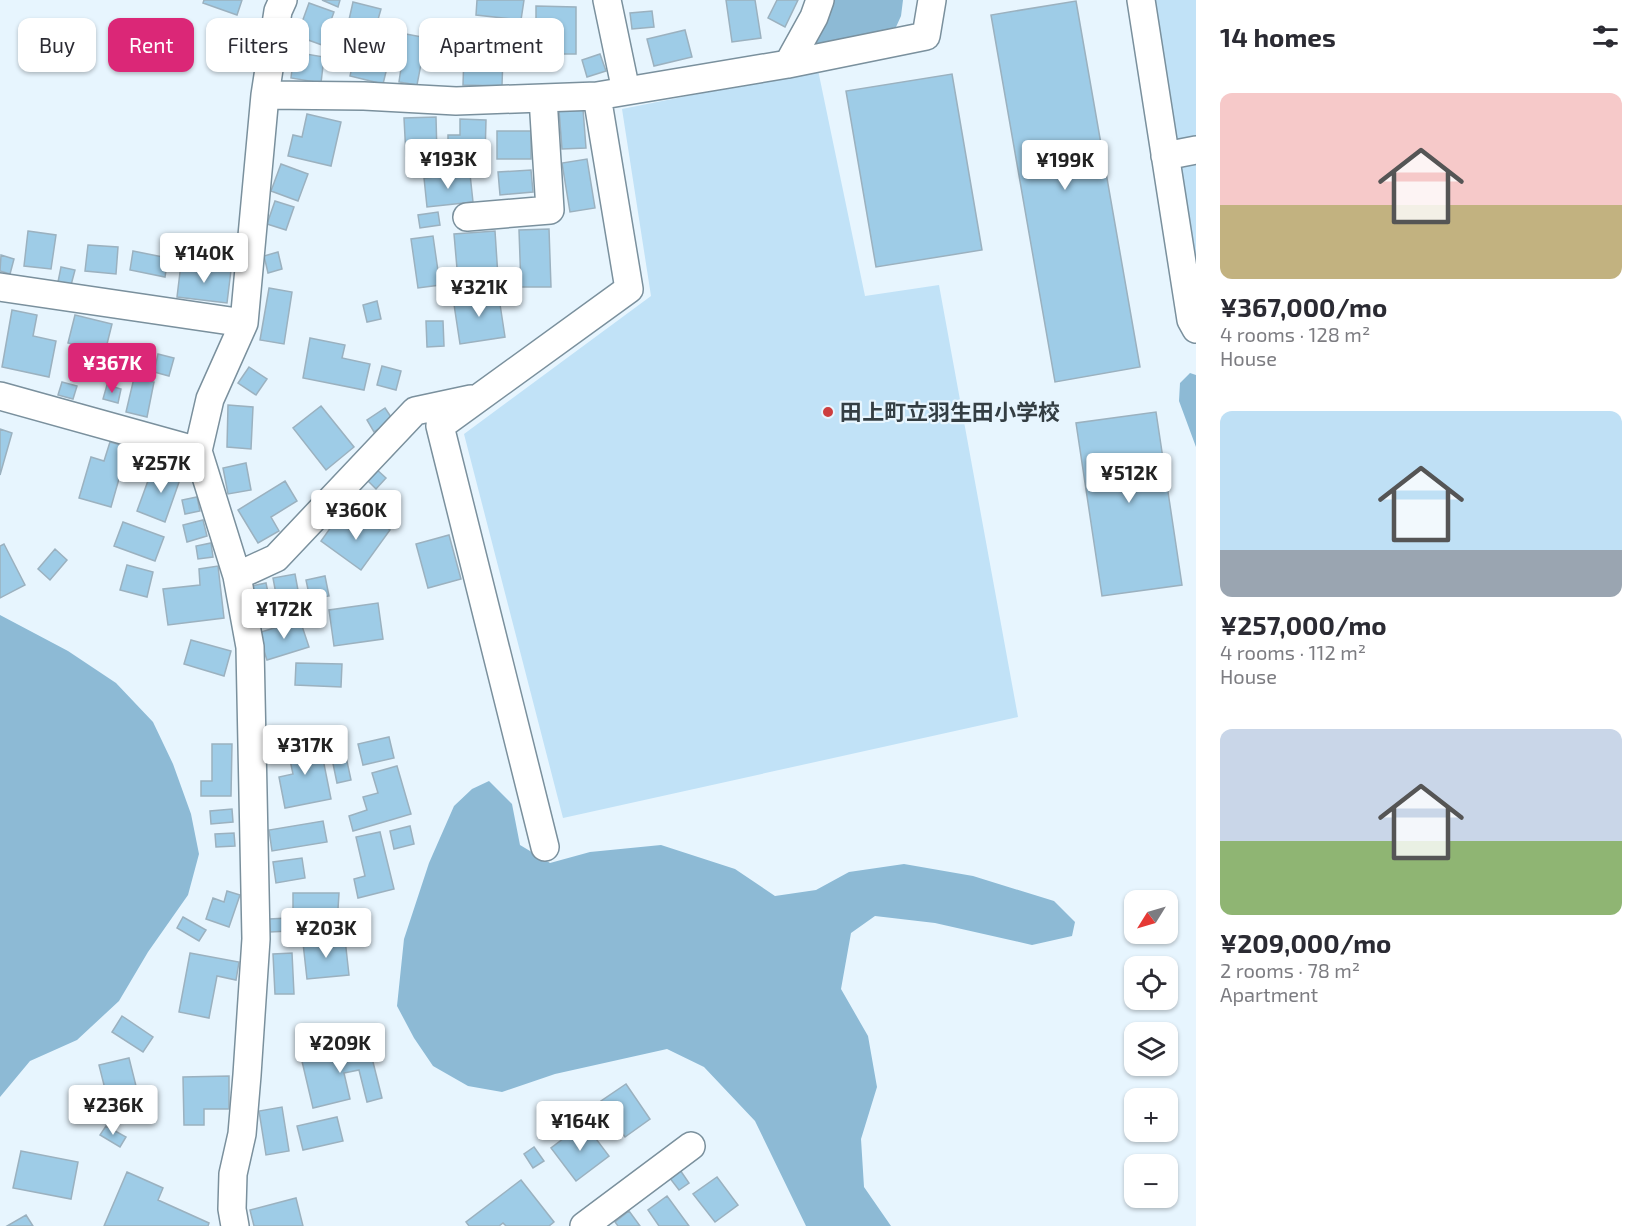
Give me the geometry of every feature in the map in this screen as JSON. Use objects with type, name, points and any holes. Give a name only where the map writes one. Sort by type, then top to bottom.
[{"type":"street","points":[[235,1226],[232,1209],[233,1174],[242,1134],[256,939],[250,647],[237,576],[198,451],[210,399],[244,323],[265,95],[278,11],[283,0]]},
{"type":"street","points":[[607,0],[626,91]]},
{"type":"street","points":[[788,64],[814,17],[820,0]]},
{"type":"street","points":[[265,95],[364,96],[456,101],[597,96],[788,64],[926,36],[932,0]]},
{"type":"street","points":[[1141,0],[1191,320],[1196,329]]},
{"type":"street","points":[[545,847],[440,426],[629,289],[597,96]]},
{"type":"street","points":[[467,217],[550,210],[543,98]]},
{"type":"street","points":[[1166,156],[1196,150]]},
{"type":"street","points":[[0,287],[244,323]]},
{"type":"street","points":[[0,396],[198,451]]},
{"type":"street","points":[[237,576],[276,558],[415,411],[481,397]]},
{"type":"street","points":[[584,1226],[691,1146]]},
{"type":"shaded area","points":[[832,0],[903,0],[901,16],[896,27],[825,48],[812,46]]},
{"type":"shaded area","points":[[1141,0],[1196,0],[1196,329]]},
{"type":"shaded area","points":[[818,70],[865,296],[939,285],[1018,717],[563,818],[464,434],[651,296],[622,109]]},
{"type":"shaded area","points":[[1190,373],[1196,375],[1196,447],[1179,401],[1180,383]]},
{"type":"shaded area","points":[[0,615],[68,651],[116,683],[153,722],[173,764],[191,814],[199,854],[188,895],[148,952],[119,1001],[77,1040],[30,1061],[0,1097]]},
{"type":"shaded area","points":[[489,781],[512,804],[520,845],[550,863],[590,852],[661,845],[735,869],[775,896],[816,890],[849,872],[904,864],[973,876],[1054,901],[1075,922],[1072,936],[1032,945],[935,923],[875,916],[851,933],[841,989],[868,1036],[877,1087],[861,1139],[864,1187],[891,1226],[806,1226],[755,1121],[704,1067],[667,1049],[555,1074],[502,1092],[468,1086],[433,1066],[414,1038],[397,1006],[404,939],[429,863],[454,806],[472,789]]},
{"type":"building","points":[[204,0],[242,0],[237,15],[203,3]]},
{"type":"building","points":[[322,0],[340,0],[338,7]]},
{"type":"building","points":[[477,0],[524,0],[521,18],[476,15]]},
{"type":"building","points":[[726,0],[755,0],[761,38],[732,42]]},
{"type":"building","points":[[777,0],[798,0],[785,27],[768,18]]},
{"type":"building","points":[[1076,1],[1140,367],[1055,382],[991,15]]},
{"type":"building","points":[[353,2],[381,9],[378,18],[349,18]]},
{"type":"building","points":[[309,3],[334,12],[332,18],[321,18],[321,45],[309,40],[309,18],[304,18]]},
{"type":"building","points":[[536,6],[576,7],[576,54],[564,54],[564,18],[536,18]]},
{"type":"building","points":[[652,11],[654,27],[632,29],[630,13]]},
{"type":"building","points":[[685,30],[692,57],[654,66],[647,39]]},
{"type":"building","points":[[407,34],[419,36],[419,72],[417,85],[399,82],[400,72],[407,72]]},
{"type":"building","points":[[309,54],[321,56],[321,83],[291,78],[292,72],[309,72]]},
{"type":"building","points":[[600,54],[606,71],[587,77],[582,60]]},
{"type":"building","points":[[351,72],[386,72],[383,84],[350,76]]},
{"type":"building","points":[[463,72],[502,72],[502,86],[463,85]]},
{"type":"building","points":[[952,74],[982,250],[876,267],[846,91]]},
{"type":"building","points":[[583,109],[586,148],[562,149],[559,110]]},
{"type":"building","points":[[307,114],[341,122],[331,166],[288,156],[293,135],[302,137]]},
{"type":"building","points":[[436,117],[437,155],[406,156],[404,118]]},
{"type":"building","points":[[460,119],[486,120],[485,157],[448,156],[448,135],[460,135]]},
{"type":"building","points":[[497,131],[531,131],[531,159],[497,159]]},
{"type":"building","points":[[587,159],[595,208],[570,212],[562,163]]},
{"type":"building","points":[[281,164],[308,174],[298,201],[271,191]]},
{"type":"building","points":[[531,170],[533,192],[500,195],[498,172]]},
{"type":"building","points":[[470,174],[473,202],[427,207],[424,178]]},
{"type":"building","points":[[275,201],[294,207],[286,230],[267,224]]},
{"type":"building","points":[[438,212],[440,225],[420,228],[418,215]]},
{"type":"building","points":[[549,229],[551,287],[521,287],[519,230]]},
{"type":"building","points":[[28,231],[56,235],[51,269],[24,266]]},
{"type":"building","points":[[495,231],[498,277],[458,280],[454,234]]},
{"type":"building","points":[[433,236],[440,285],[418,288],[411,239]]},
{"type":"building","points":[[88,245],[118,247],[116,274],[85,271]]},
{"type":"building","points":[[133,251],[168,258],[165,277],[130,270]]},
{"type":"building","points":[[278,252],[282,269],[268,273],[264,256]]},
{"type":"building","points":[[1,255],[14,259],[10,274],[0,271]]},
{"type":"building","points":[[181,264],[231,270],[227,303],[177,297]]},
{"type":"building","points":[[61,267],[75,270],[71,285],[58,282]]},
{"type":"building","points":[[269,288],[292,292],[284,344],[260,340]]},
{"type":"building","points":[[498,291],[505,337],[460,344],[453,298]]},
{"type":"building","points":[[377,301],[381,319],[367,322],[363,305]]},
{"type":"building","points":[[12,310],[37,315],[33,336],[56,341],[49,377],[2,367]]},
{"type":"building","points":[[75,315],[112,324],[105,352],[68,343]]},
{"type":"building","points":[[426,321],[443,321],[444,346],[427,347]]},
{"type":"building","points":[[310,338],[345,345],[342,358],[370,364],[364,390],[303,378]]},
{"type":"building","points":[[158,354],[174,358],[169,376],[154,372]]},
{"type":"building","points":[[382,366],[401,371],[396,390],[377,385]]},
{"type":"building","points":[[249,367],[267,379],[256,395],[238,383]]},
{"type":"building","points":[[134,378],[154,382],[147,417],[126,412]]},
{"type":"building","points":[[62,382],[77,386],[73,399],[58,395]]},
{"type":"building","points":[[107,385],[121,389],[118,403],[103,399]]},
{"type":"building","points":[[228,405],[253,407],[251,449],[227,447]]},
{"type":"building","points":[[321,406],[354,447],[326,470],[293,428]]},
{"type":"building","points":[[385,408],[393,420],[374,432],[367,420]]},
{"type":"building","points":[[1156,412],[1182,585],[1102,596],[1076,423]]},
{"type":"building","points":[[0,429],[12,433],[0,475]]},
{"type":"building","points":[[110,442],[128,447],[111,507],[79,498],[91,457],[104,461]]},
{"type":"building","points":[[170,463],[184,468],[165,522],[137,511],[149,478],[163,483]]},
{"type":"building","points":[[246,463],[251,490],[228,494],[223,468]]},
{"type":"building","points":[[375,468],[386,478],[376,489],[366,479]]},
{"type":"building","points":[[285,481],[297,501],[271,517],[279,531],[258,543],[238,510]]},
{"type":"building","points":[[197,497],[200,511],[185,514],[182,500]]},
{"type":"building","points":[[370,515],[390,530],[361,570],[321,541],[336,520],[356,534]]},
{"type":"building","points":[[203,520],[207,536],[187,542],[183,525]]},
{"type":"building","points":[[123,522],[164,537],[155,561],[114,546]]},
{"type":"building","points":[[449,535],[461,579],[428,588],[416,544]]},
{"type":"building","points":[[211,543],[213,557],[198,559],[196,546]]},
{"type":"building","points":[[4,544],[25,585],[0,598],[0,546]]},
{"type":"building","points":[[55,549],[67,560],[50,580],[38,569]]},
{"type":"building","points":[[127,565],[153,572],[147,597],[120,590]]},
{"type":"building","points":[[218,566],[224,618],[168,625],[163,589],[200,585],[199,569]]},
{"type":"building","points":[[295,574],[300,601],[278,605],[273,578]]},
{"type":"building","points":[[325,576],[329,596],[310,599],[306,580]]},
{"type":"building","points":[[266,583],[272,612],[259,615],[252,586]]},
{"type":"building","points":[[378,603],[383,639],[334,646],[329,610]]},
{"type":"building","points":[[300,620],[309,647],[267,660],[258,633]]},
{"type":"building","points":[[191,640],[231,651],[224,676],[184,664]]},
{"type":"building","points":[[296,663],[342,664],[341,687],[295,685]]},
{"type":"building","points":[[389,737],[394,758],[363,765],[358,744]]},
{"type":"building","points":[[319,739],[331,799],[285,808],[279,777],[293,774],[287,746]]},
{"type":"building","points":[[212,744],[232,744],[231,796],[201,796],[201,781],[212,781]]},
{"type":"building","points":[[345,752],[351,780],[337,783],[331,754]]},
{"type":"building","points":[[397,766],[411,814],[353,831],[349,816],[367,810],[363,797],[378,793],[372,773]]},
{"type":"building","points":[[232,809],[233,822],[211,824],[210,811]]},
{"type":"building","points":[[323,821],[327,842],[272,851],[269,830]]},
{"type":"building","points":[[410,826],[414,844],[394,849],[390,831]]},
{"type":"building","points":[[380,832],[394,889],[358,898],[354,879],[365,876],[356,837]]},
{"type":"building","points":[[234,833],[235,846],[216,847],[215,834]]},
{"type":"building","points":[[302,858],[305,878],[276,883],[273,862]]},
{"type":"building","points":[[227,891],[240,895],[229,927],[206,919],[213,898],[224,902]]},
{"type":"building","points":[[293,893],[339,893],[338,909],[293,909]]},
{"type":"building","points":[[183,917],[206,930],[199,941],[177,928]]},
{"type":"building","points":[[288,918],[289,931],[270,932],[269,919]]},
{"type":"building","points":[[345,939],[349,975],[307,979],[303,943]]},
{"type":"building","points":[[190,953],[239,962],[236,980],[217,976],[209,1018],[179,1012]]},
{"type":"building","points":[[292,953],[294,994],[275,994],[273,954]]},
{"type":"building","points":[[122,1016],[153,1037],[143,1052],[112,1032]]},
{"type":"building","points":[[368,1042],[382,1098],[367,1102],[359,1070],[344,1073],[350,1099],[313,1108],[301,1057]]},
{"type":"building","points":[[129,1058],[143,1114],[113,1121],[99,1065]]},
{"type":"building","points":[[229,1076],[229,1109],[204,1109],[204,1125],[184,1125],[183,1077]]},
{"type":"building","points":[[626,1084],[650,1119],[625,1137],[601,1101]]},
{"type":"building","points":[[282,1107],[289,1151],[266,1155],[259,1111]]},
{"type":"building","points":[[337,1117],[343,1141],[303,1150],[297,1126]]},
{"type":"building","points":[[584,1123],[609,1156],[576,1181],[551,1148]]},
{"type":"building","points":[[106,1126],[126,1137],[120,1147],[100,1135]]},
{"type":"building","points":[[534,1147],[544,1161],[533,1168],[524,1154]]},
{"type":"building","points":[[21,1151],[78,1162],[71,1199],[13,1188]]},
{"type":"building","points":[[680,1170],[689,1183],[679,1190],[669,1177]]},
{"type":"building","points":[[127,1172],[163,1188],[158,1200],[209,1223],[208,1226],[104,1226]]},
{"type":"building","points":[[717,1177],[738,1205],[715,1222],[693,1194]]},
{"type":"building","points":[[521,1180],[554,1222],[549,1226],[506,1226],[503,1223],[499,1226],[469,1226],[466,1222]]},
{"type":"building","points":[[667,1196],[689,1226],[659,1226],[648,1210]]},
{"type":"building","points":[[296,1198],[303,1226],[254,1226],[250,1210]]},
{"type":"building","points":[[629,1211],[640,1226],[618,1226],[615,1222]]},
{"type":"building","points":[[26,1215],[33,1226],[7,1226]]},
{"type":"place","name":"田上町立羽生田小学校","points":[[828,412]]}]
